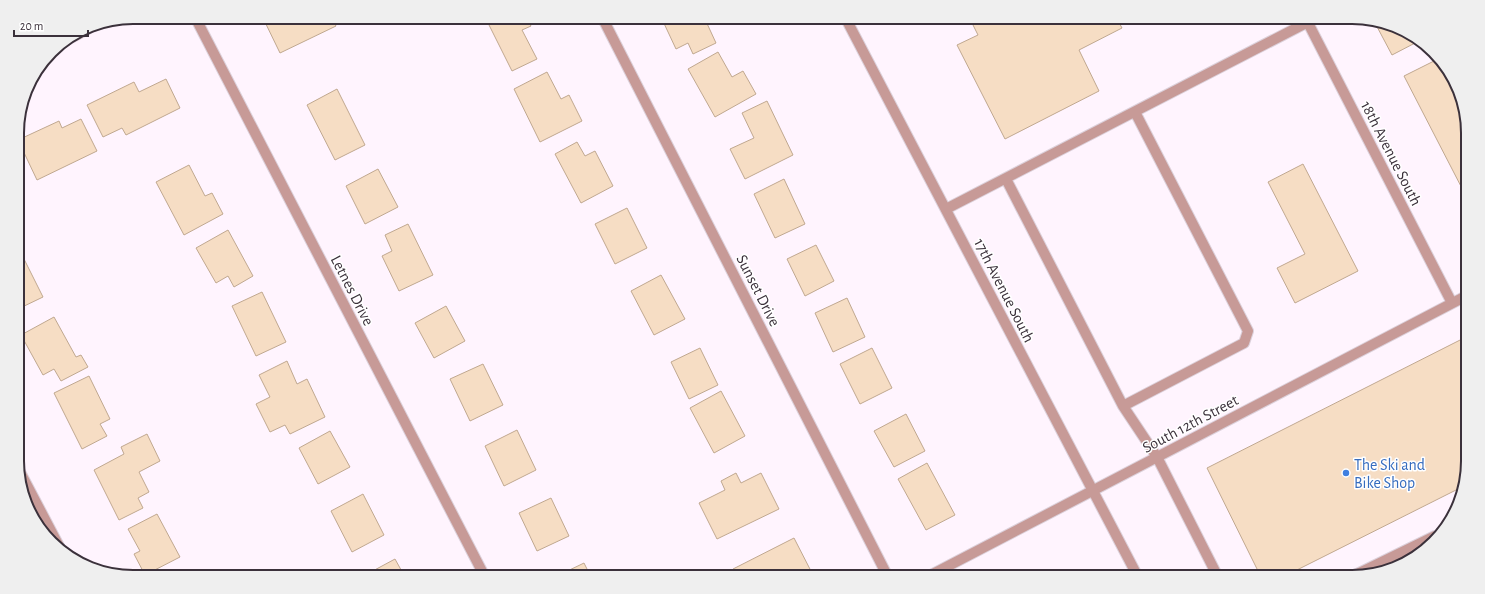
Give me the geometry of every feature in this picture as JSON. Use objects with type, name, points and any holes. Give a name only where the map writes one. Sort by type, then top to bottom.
[{"type":"street","name":"Letnes Drive","points":[[199,24],[481,570]]},
{"type":"street","name":"Sunset Drive","points":[[606,24],[884,570]]},
{"type":"street","name":"17th Avenue South","points":[[850,24],[1134,570]]},
{"type":"street","points":[[946,209],[1135,112],[1299,24]]},
{"type":"street","name":"18th Avenue South","points":[[1308,24],[1452,303]]},
{"type":"street","points":[[1123,406],[1244,343],[1248,331],[1135,112]]},
{"type":"street","points":[[1006,178],[1123,406],[1157,457],[1214,570]]},
{"type":"street","name":"South 12th Street","points":[[941,570],[1461,298]]},
{"type":"street","points":[[29,492],[41,520]]},
{"type":"street","points":[[1368,568],[1426,540]]},
{"type":"building","points":[[266,24],[335,24],[336,26],[280,53]]},
{"type":"building","points":[[488,24],[530,24],[531,26],[522,30],[537,59],[512,71]]},
{"type":"building","points":[[664,24],[707,24],[716,43],[693,54],[688,43],[676,49]]},
{"type":"building","points":[[972,24],[1120,24],[1122,28],[1079,50],[1099,91],[1005,139],[957,45],[978,35]]},
{"type":"building","points":[[1377,27],[1400,35],[1414,44],[1392,55]]},
{"type":"building","points":[[718,52],[732,77],[743,71],[756,94],[715,117],[688,69]]},
{"type":"building","points":[[1434,61],[1453,91],[1460,119],[1461,186],[1404,76]]},
{"type":"building","points":[[547,72],[561,99],[569,95],[582,121],[540,142],[514,89]]},
{"type":"building","points":[[166,79],[180,108],[126,135],[122,128],[103,137],[87,105],[134,82],[139,92]]},
{"type":"building","points":[[337,89],[365,145],[335,160],[307,105]]},
{"type":"building","points":[[767,101],[793,155],[745,179],[730,149],[754,138],[742,113]]},
{"type":"building","points":[[81,119],[97,151],[37,180],[24,153],[24,137],[59,121],[62,128]]},
{"type":"building","points":[[577,142],[585,156],[595,151],[613,186],[581,203],[555,154]]},
{"type":"building","points":[[1303,164],[1358,271],[1295,303],[1277,268],[1305,254],[1268,182]]},
{"type":"building","points":[[189,165],[205,196],[212,193],[223,214],[184,235],[156,182]]},
{"type":"building","points":[[378,169],[398,207],[365,224],[346,186]]},
{"type":"building","points":[[784,179],[805,224],[775,238],[754,194]]},
{"type":"building","points":[[627,208],[647,248],[615,264],[595,224]]},
{"type":"building","points":[[408,224],[433,275],[399,291],[382,256],[392,251],[385,235]]},
{"type":"building","points":[[228,230],[253,276],[234,287],[228,276],[216,283],[196,248]]},
{"type":"building","points":[[816,245],[834,281],[805,296],[787,259]]},
{"type":"building","points":[[24,259],[43,297],[24,306]]},
{"type":"building","points":[[661,275],[685,319],[654,335],[631,291]]},
{"type":"building","points":[[262,292],[286,342],[256,356],[232,306]]},
{"type":"building","points":[[847,298],[865,337],[833,352],[815,313]]},
{"type":"building","points":[[446,306],[465,341],[434,358],[415,323]]},
{"type":"building","points":[[54,317],[76,357],[81,355],[88,367],[61,381],[54,369],[43,375],[24,340],[24,333]]},
{"type":"building","points":[[1461,340],[1461,461],[1457,490],[1297,570],[1258,570],[1207,468]]},
{"type":"building","points":[[700,348],[718,385],[689,399],[671,362]]},
{"type":"building","points":[[872,348],[892,388],[860,404],[840,364]]},
{"type":"building","points":[[287,361],[297,384],[307,379],[325,417],[290,434],[285,425],[270,432],[256,404],[270,397],[259,375]]},
{"type":"building","points":[[483,364],[503,405],[470,421],[450,379]]},
{"type":"building","points":[[89,376],[110,419],[100,424],[107,436],[82,449],[54,393]]},
{"type":"building","points":[[721,391],[745,436],[714,453],[690,408]]},
{"type":"building","points":[[906,414],[925,451],[894,467],[874,431]]},
{"type":"building","points":[[517,430],[536,470],[504,486],[485,446]]},
{"type":"building","points":[[330,431],[350,467],[318,484],[299,448]]},
{"type":"building","points":[[147,434],[160,461],[139,472],[149,492],[138,498],[143,508],[119,520],[94,470],[124,454],[121,447]]},
{"type":"building","points":[[927,463],[955,515],[926,530],[898,479]]},
{"type":"building","points":[[736,473],[741,483],[761,473],[779,509],[717,539],[699,503],[725,490],[721,481]]},
{"type":"building","points":[[363,494],[384,535],[352,552],[331,511]]},
{"type":"building","points":[[551,498],[569,536],[537,551],[519,513]]},
{"type":"building","points":[[157,514],[180,557],[155,570],[142,570],[134,554],[140,551],[128,529]]},
{"type":"building","points":[[794,538],[810,570],[734,570]]},
{"type":"building","points":[[395,559],[401,570],[375,570]]},
{"type":"building","points":[[584,563],[588,570],[570,570]]},
{"type":"place","name":"The Ski and Bike Shop","points":[[1346,473]]}]
